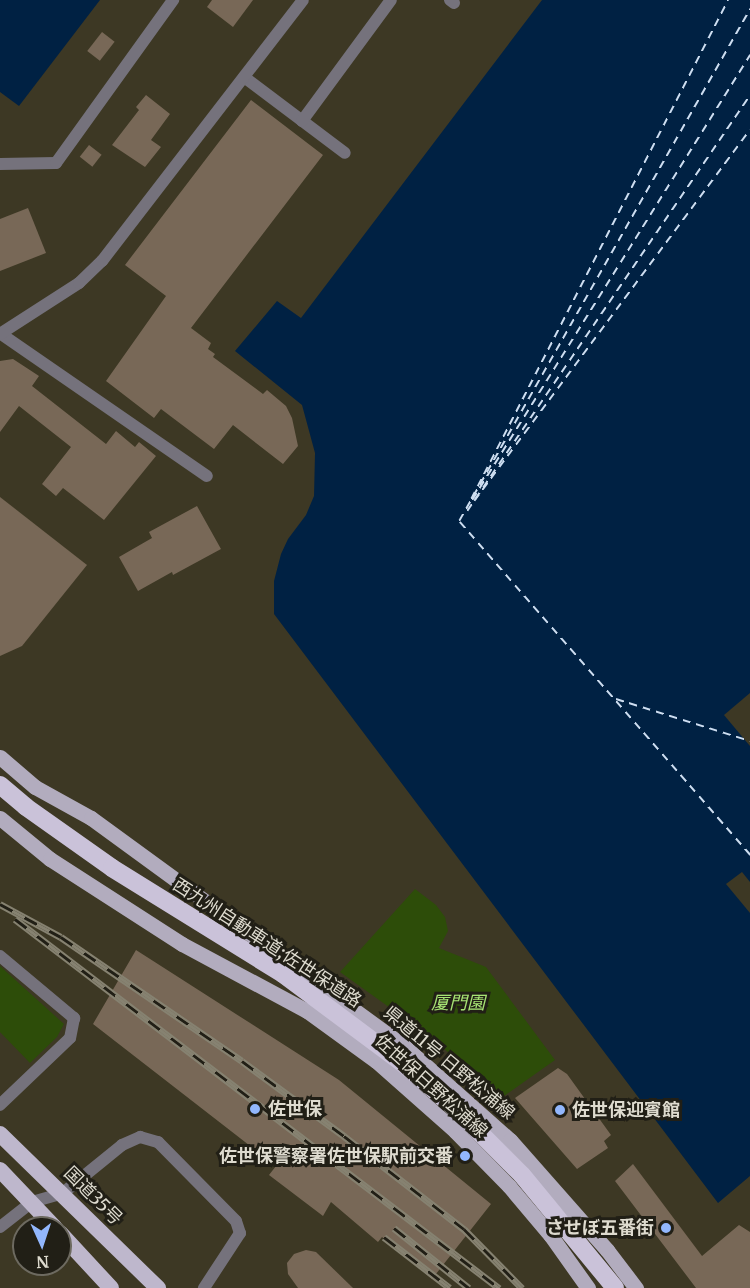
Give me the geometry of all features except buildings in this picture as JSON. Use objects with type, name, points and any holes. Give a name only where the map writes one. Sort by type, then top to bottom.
[{"type":"highway","name":"西九州自動車道;佐世保道路","points":[[0,785],[26,807],[112,868],[283,974],[402,1062],[456,1109],[522,1175],[615,1288]]},
{"type":"highway","name":"国道35号","points":[[0,1134],[158,1288]]},
{"type":"highway","points":[[0,1170],[45,1216]]},
{"type":"highway","points":[[72,1246],[111,1288]]},
{"type":"main road","name":"県道11号 日野松浦線","points":[[0,757],[35,787],[100,825],[404,1046],[510,1140],[607,1250],[636,1288]]},
{"type":"main road","name":"佐世保日野松浦線","points":[[2,824],[50,859],[182,944],[307,1011],[376,1061],[455,1131],[509,1186],[551,1236],[588,1288]]},
{"type":"street","points":[[0,164],[56,163],[173,0]]},
{"type":"street","points":[[207,476],[0,334],[79,283],[102,261],[303,0]]},
{"type":"street","points":[[302,121],[391,0]]},
{"type":"street","points":[[244,77],[345,153]]},
{"type":"street","points":[[0,956],[74,1018],[70,1038],[0,1105]]},
{"type":"street","points":[[0,1227],[32,1202],[63,1193],[122,1145],[140,1137],[158,1142],[236,1221],[240,1233],[204,1288]]},
{"type":"green space","name":"厦門園","points":[[415,889],[436,905],[445,917],[448,931],[439,948],[486,967],[555,1060],[504,1096],[407,1020],[340,972]]},
{"type":"green space","points":[[0,966],[64,1024],[57,1037],[30,1063],[0,1032]]},
{"type":"water","points":[[0,0],[100,0],[19,106],[0,92]]},
{"type":"water","points":[[542,0],[750,0],[750,1176],[718,1203],[274,614],[274,581],[281,554],[288,539],[306,515],[314,496],[315,453],[302,405],[235,351],[277,301],[301,318]]},
{"type":"pier","points":[[750,693],[750,746],[724,715]]},
{"type":"pier","points":[[742,872],[750,882],[750,913],[726,884]]},
{"type":"ferry route","points":[[471,499],[728,0]]},
{"type":"ferry route","points":[[459,521],[750,9]]},
{"type":"ferry route","points":[[472,500],[750,55]]},
{"type":"ferry route","points":[[467,511],[750,95]]},
{"type":"ferry route","points":[[474,501],[750,130]]},
{"type":"ferry route","points":[[460,522],[750,855]]},
{"type":"ferry route","points":[[616,699],[750,741]]},
{"type":"railway","points":[[0,904],[61,937],[242,1061],[344,1136],[464,1229],[522,1288]]},
{"type":"railway","points":[[15,919],[499,1288]]},
{"type":"railway","points":[[394,1228],[469,1288]]},
{"type":"railway","points":[[384,1237],[450,1288]]},
{"type":"place","name":"佐世保","points":[[255,1109]]},
{"type":"place","name":"佐世保迎賓館","points":[[560,1110]]},
{"type":"place","name":"佐世保警察署佐世保駅前交番","points":[[465,1156]]},
{"type":"place","name":"させぼ五番街","points":[[666,1228]]}]
